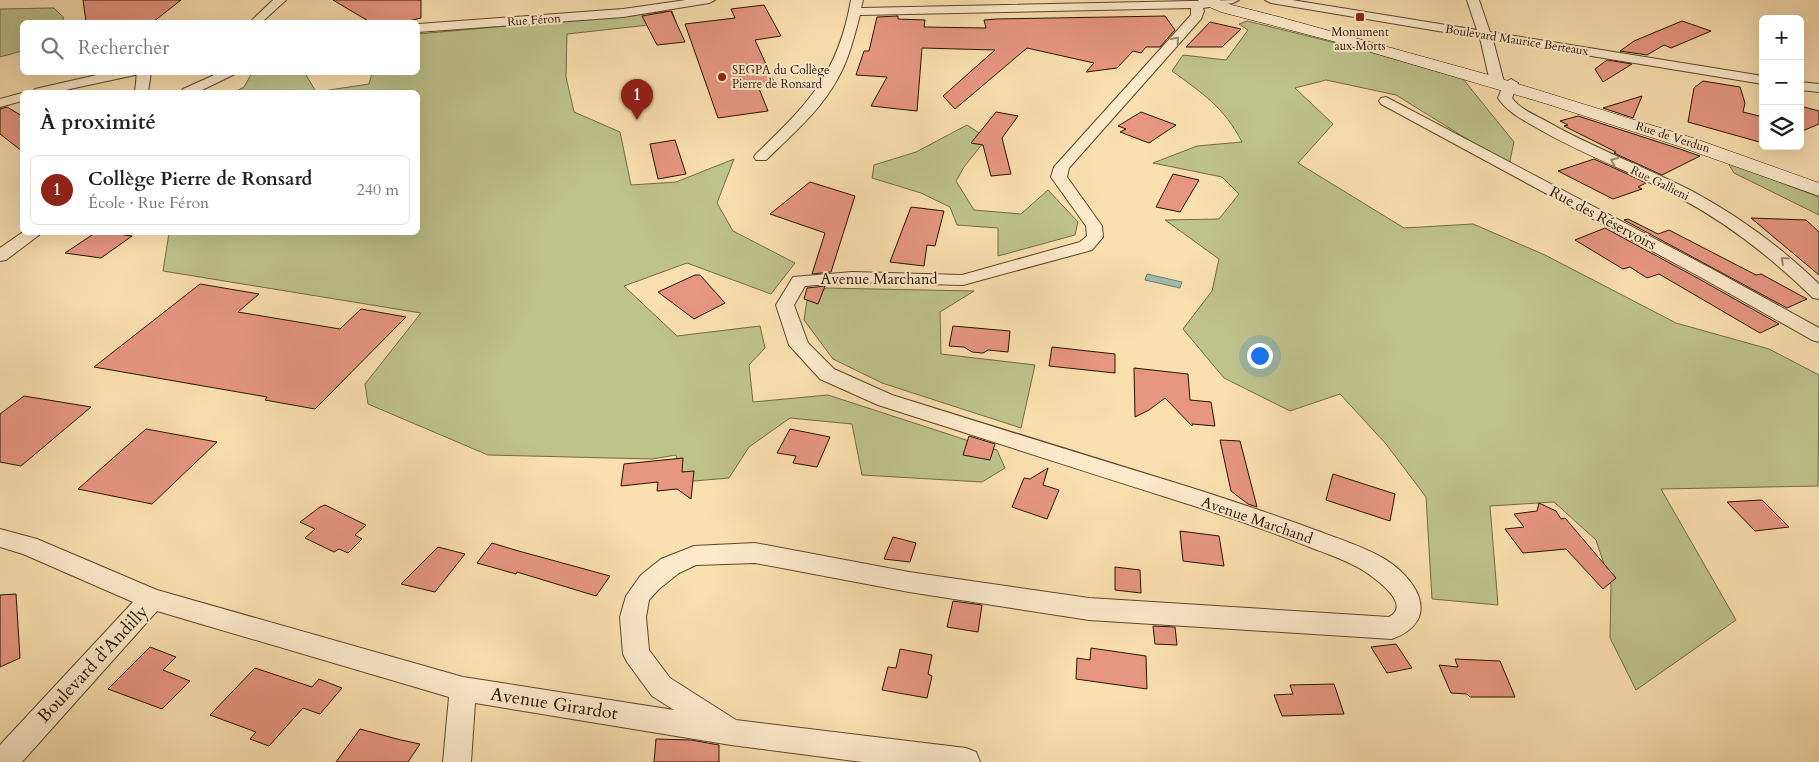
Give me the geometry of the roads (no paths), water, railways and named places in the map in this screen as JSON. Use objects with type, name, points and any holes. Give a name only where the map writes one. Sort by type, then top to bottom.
[{"type":"main road","name":"Rue de Verdun","points":[[1215,1],[1240,13],[1277,21],[1508,84],[1718,152],[1819,190]]},
{"type":"street","points":[[258,20],[280,0]]},
{"type":"street","name":"Rue Féron","points":[[420,28],[623,13],[709,0]]},
{"type":"street","name":"Boulevard Maurice Berteaux","points":[[1271,0],[1759,79]]},
{"type":"street","points":[[1473,0],[1484,35],[1508,84]]},
{"type":"street","points":[[761,157],[812,105],[827,86],[835,70],[855,10],[1215,1]]},
{"type":"street","name":"Avenue Marchand","points":[[731,732],[661,687],[636,654],[633,617],[638,596],[650,582],[670,566],[694,556],[754,553],[909,582],[1089,609],[1392,628],[1403,622],[1409,611],[1406,596],[1398,582],[1373,564],[1340,549],[1258,518],[885,400],[827,374],[799,345],[785,305],[799,281],[852,276],[964,280],[1086,246],[1095,237],[1094,226],[1059,177],[1062,166],[1197,16],[1198,11],[1215,1]]},
{"type":"street","points":[[49,90],[116,75]]},
{"type":"street","points":[[142,90],[144,75]]},
{"type":"street","points":[[192,90],[226,75]]},
{"type":"street","name":"Rue Gallieni","points":[[1508,84],[1505,98],[1520,112],[1563,138],[1652,178],[1721,215],[1776,254],[1819,294]]},
{"type":"street","points":[[1804,86],[1819,88]]},
{"type":"street","points":[[0,103],[20,98]]},
{"type":"street","name":"Rue des Réservoirs","points":[[1386,102],[1708,274],[1819,336]]},
{"type":"street","points":[[0,256],[31,235]]},
{"type":"street","name":"Boulevard d'Andilly","points":[[0,538],[30,546],[152,599],[3,762]]},
{"type":"street","name":"Avenue Girardot","points":[[152,599],[463,689],[731,732],[966,762]]},
{"type":"street","points":[[457,762],[463,689]]},
{"type":"place","name":"Monument aux Morts","points":[[1360,17]]},
{"type":"place","name":"SEGPA du Collège Pierre de Ronsard","points":[[722,77]]},
{"type":"place","name":"Collège Pierre de Ronsard","points":[[637,120]]}]
